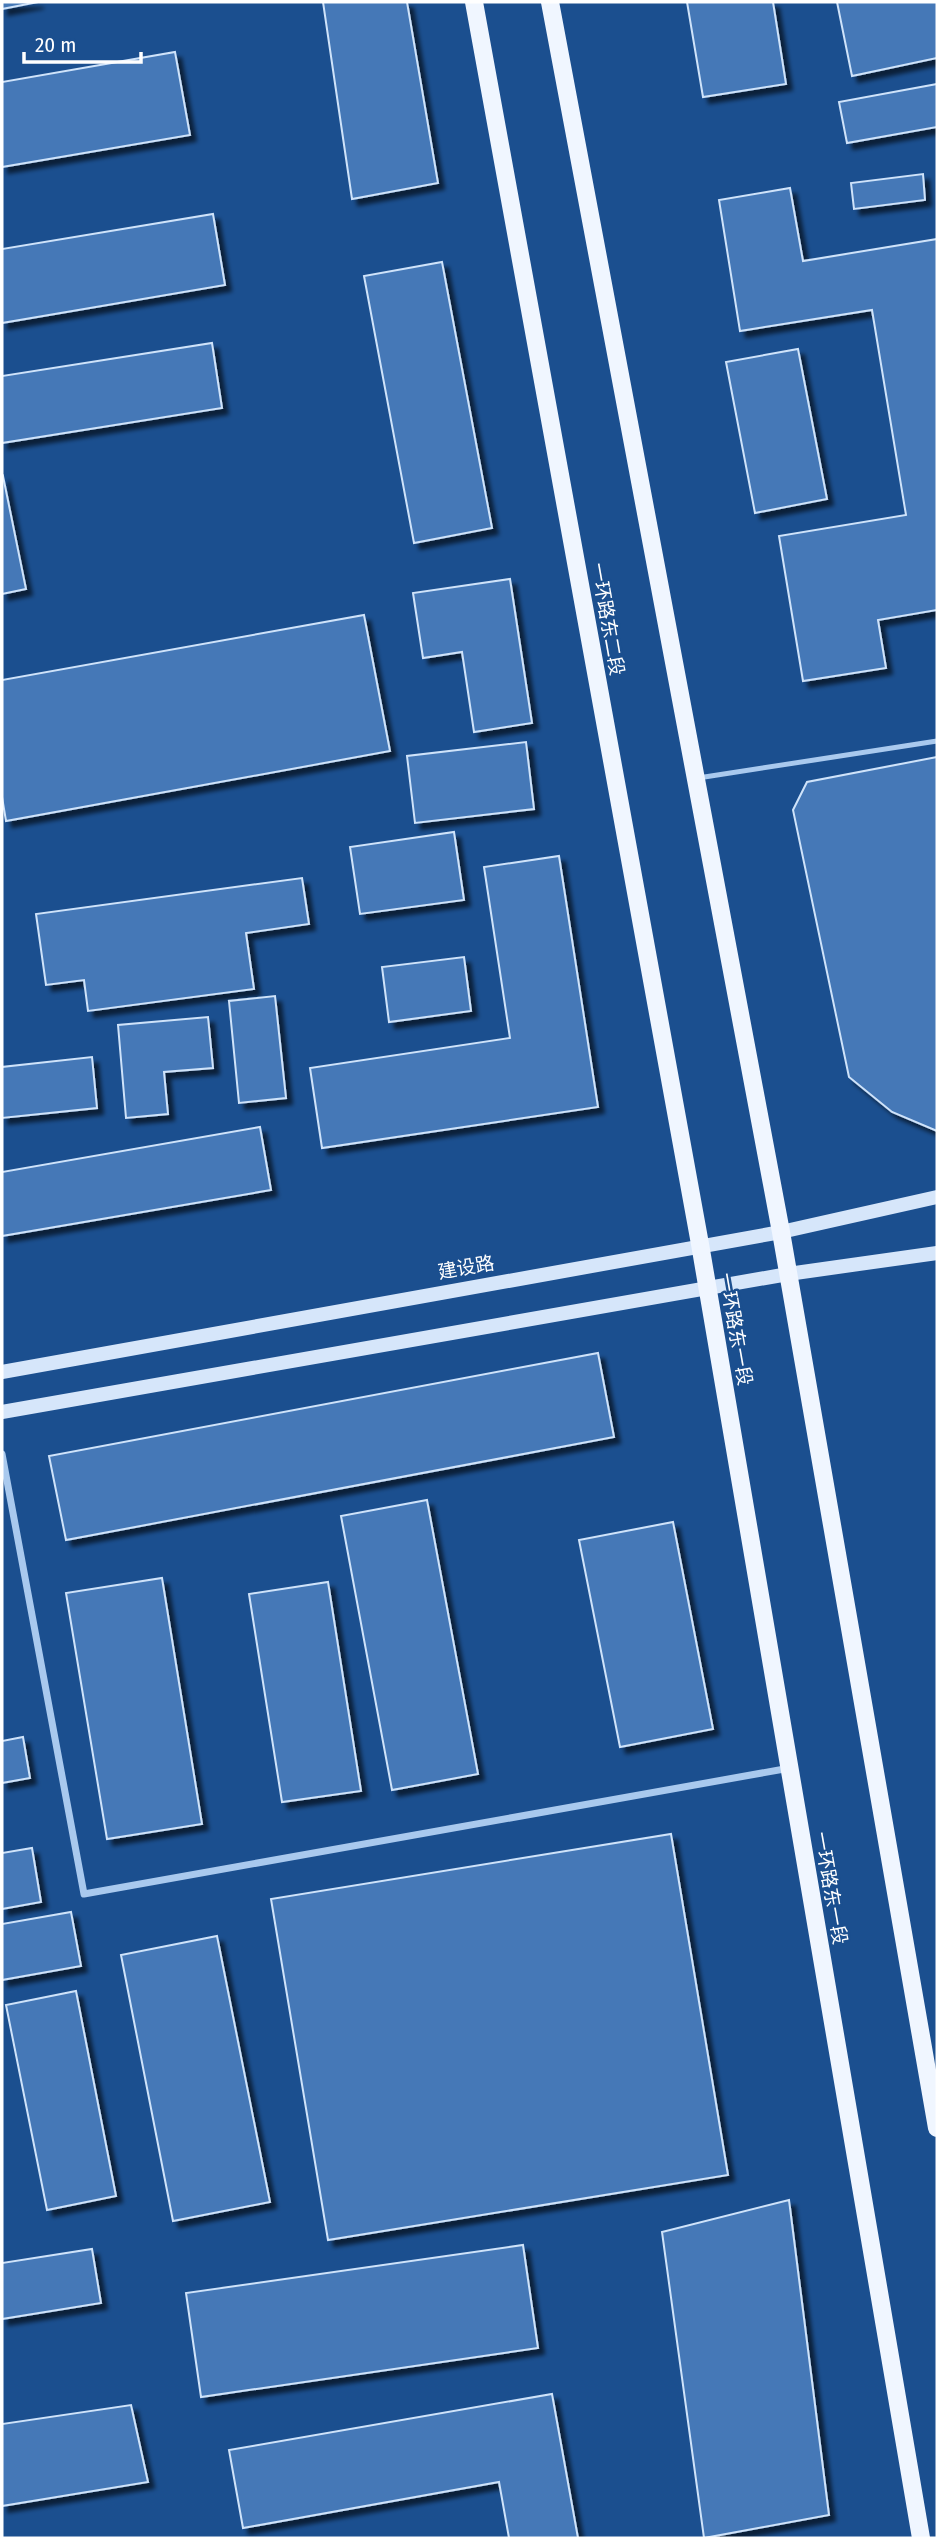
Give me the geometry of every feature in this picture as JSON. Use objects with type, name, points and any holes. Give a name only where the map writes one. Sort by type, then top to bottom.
[{"type":"main road","name":"一环路东二段","points":[[474,2],[700,1244]]},
{"type":"main road","points":[[550,2],[781,1232],[937,2127]]},
{"type":"main road","name":"一环路东一段","points":[[700,1244],[921,2538]]},
{"type":"street","name":"建设路","points":[[2,1372],[700,1244],[781,1232],[937,1197]]},
{"type":"street","points":[[2,1412],[788,1274],[937,1253]]},
{"type":"street","points":[[2,1454],[84,1894],[790,1768]]},
{"type":"lane","points":[[696,778],[937,741]]},
{"type":"building","points":[[2,2],[38,2],[2,9]]},
{"type":"building","points":[[323,2],[407,2],[438,183],[352,199]]},
{"type":"building","points":[[687,2],[773,2],[786,84],[703,97]]},
{"type":"building","points":[[837,2],[937,2],[937,58],[852,76]]},
{"type":"building","points":[[175,52],[190,135],[2,167],[2,82]]},
{"type":"building","points":[[937,84],[937,127],[847,143],[839,102]]},
{"type":"building","points":[[923,174],[925,200],[854,209],[851,183]]},
{"type":"building","points":[[790,188],[803,261],[937,239],[937,610],[878,620],[886,668],[803,681],[779,536],[906,515],[872,310],[740,331],[719,200]]},
{"type":"building","points":[[213,214],[225,285],[2,323],[2,249]]},
{"type":"building","points":[[442,262],[492,528],[414,543],[364,276]]},
{"type":"building","points":[[212,343],[222,408],[2,443],[2,376]]},
{"type":"building","points":[[798,349],[827,499],[755,513],[726,362]]},
{"type":"building","points":[[2,477],[26,589],[2,594]]},
{"type":"building","points":[[510,579],[532,723],[474,732],[462,652],[423,658],[413,593]]},
{"type":"building","points":[[364,615],[390,751],[6,821],[2,797],[2,680]]},
{"type":"building","points":[[526,742],[534,809],[415,823],[407,756]]},
{"type":"building","points":[[937,757],[937,1131],[892,1112],[849,1077],[793,810],[807,782]]},
{"type":"building","points":[[454,832],[464,900],[360,914],[350,847]]},
{"type":"building","points":[[559,856],[598,1107],[322,1148],[310,1068],[510,1038],[484,867]]},
{"type":"building","points":[[302,878],[309,924],[246,933],[254,989],[88,1011],[84,980],[46,985],[36,914]]},
{"type":"building","points":[[464,957],[471,1011],[389,1022],[382,967]]},
{"type":"building","points":[[275,996],[286,1098],[239,1103],[229,1001]]},
{"type":"building","points":[[208,1017],[213,1068],[164,1072],[168,1114],[126,1118],[118,1025]]},
{"type":"building","points":[[92,1057],[97,1108],[2,1118],[2,1067]]},
{"type":"building","points":[[260,1127],[271,1190],[2,1236],[2,1172]]},
{"type":"building","points":[[598,1353],[614,1437],[66,1540],[49,1456]]},
{"type":"building","points":[[427,1500],[478,1774],[392,1790],[341,1516]]},
{"type":"building","points":[[673,1522],[713,1729],[620,1747],[579,1540]]},
{"type":"building","points":[[162,1578],[202,1824],[107,1839],[66,1593]]},
{"type":"building","points":[[328,1582],[361,1791],[282,1802],[249,1594]]},
{"type":"building","points":[[23,1737],[30,1778],[2,1783],[2,1741]]},
{"type":"building","points":[[671,1834],[728,2175],[328,2240],[271,1899]]},
{"type":"building","points":[[32,1848],[41,1902],[2,1909],[2,1853]]},
{"type":"building","points":[[71,1912],[81,1966],[2,1980],[2,1924]]},
{"type":"building","points":[[217,1936],[270,2202],[173,2221],[121,1955]]},
{"type":"building","points":[[76,1991],[116,2196],[47,2210],[6,2005]]},
{"type":"building","points":[[789,2200],[829,2515],[704,2538],[662,2232]]},
{"type":"building","points":[[523,2245],[538,2348],[201,2397],[186,2293]]},
{"type":"building","points":[[92,2249],[101,2303],[2,2319],[2,2263]]},
{"type":"building","points":[[552,2394],[578,2538],[509,2538],[499,2482],[243,2528],[229,2450]]},
{"type":"building","points":[[131,2405],[148,2482],[2,2506],[2,2424]]}]
